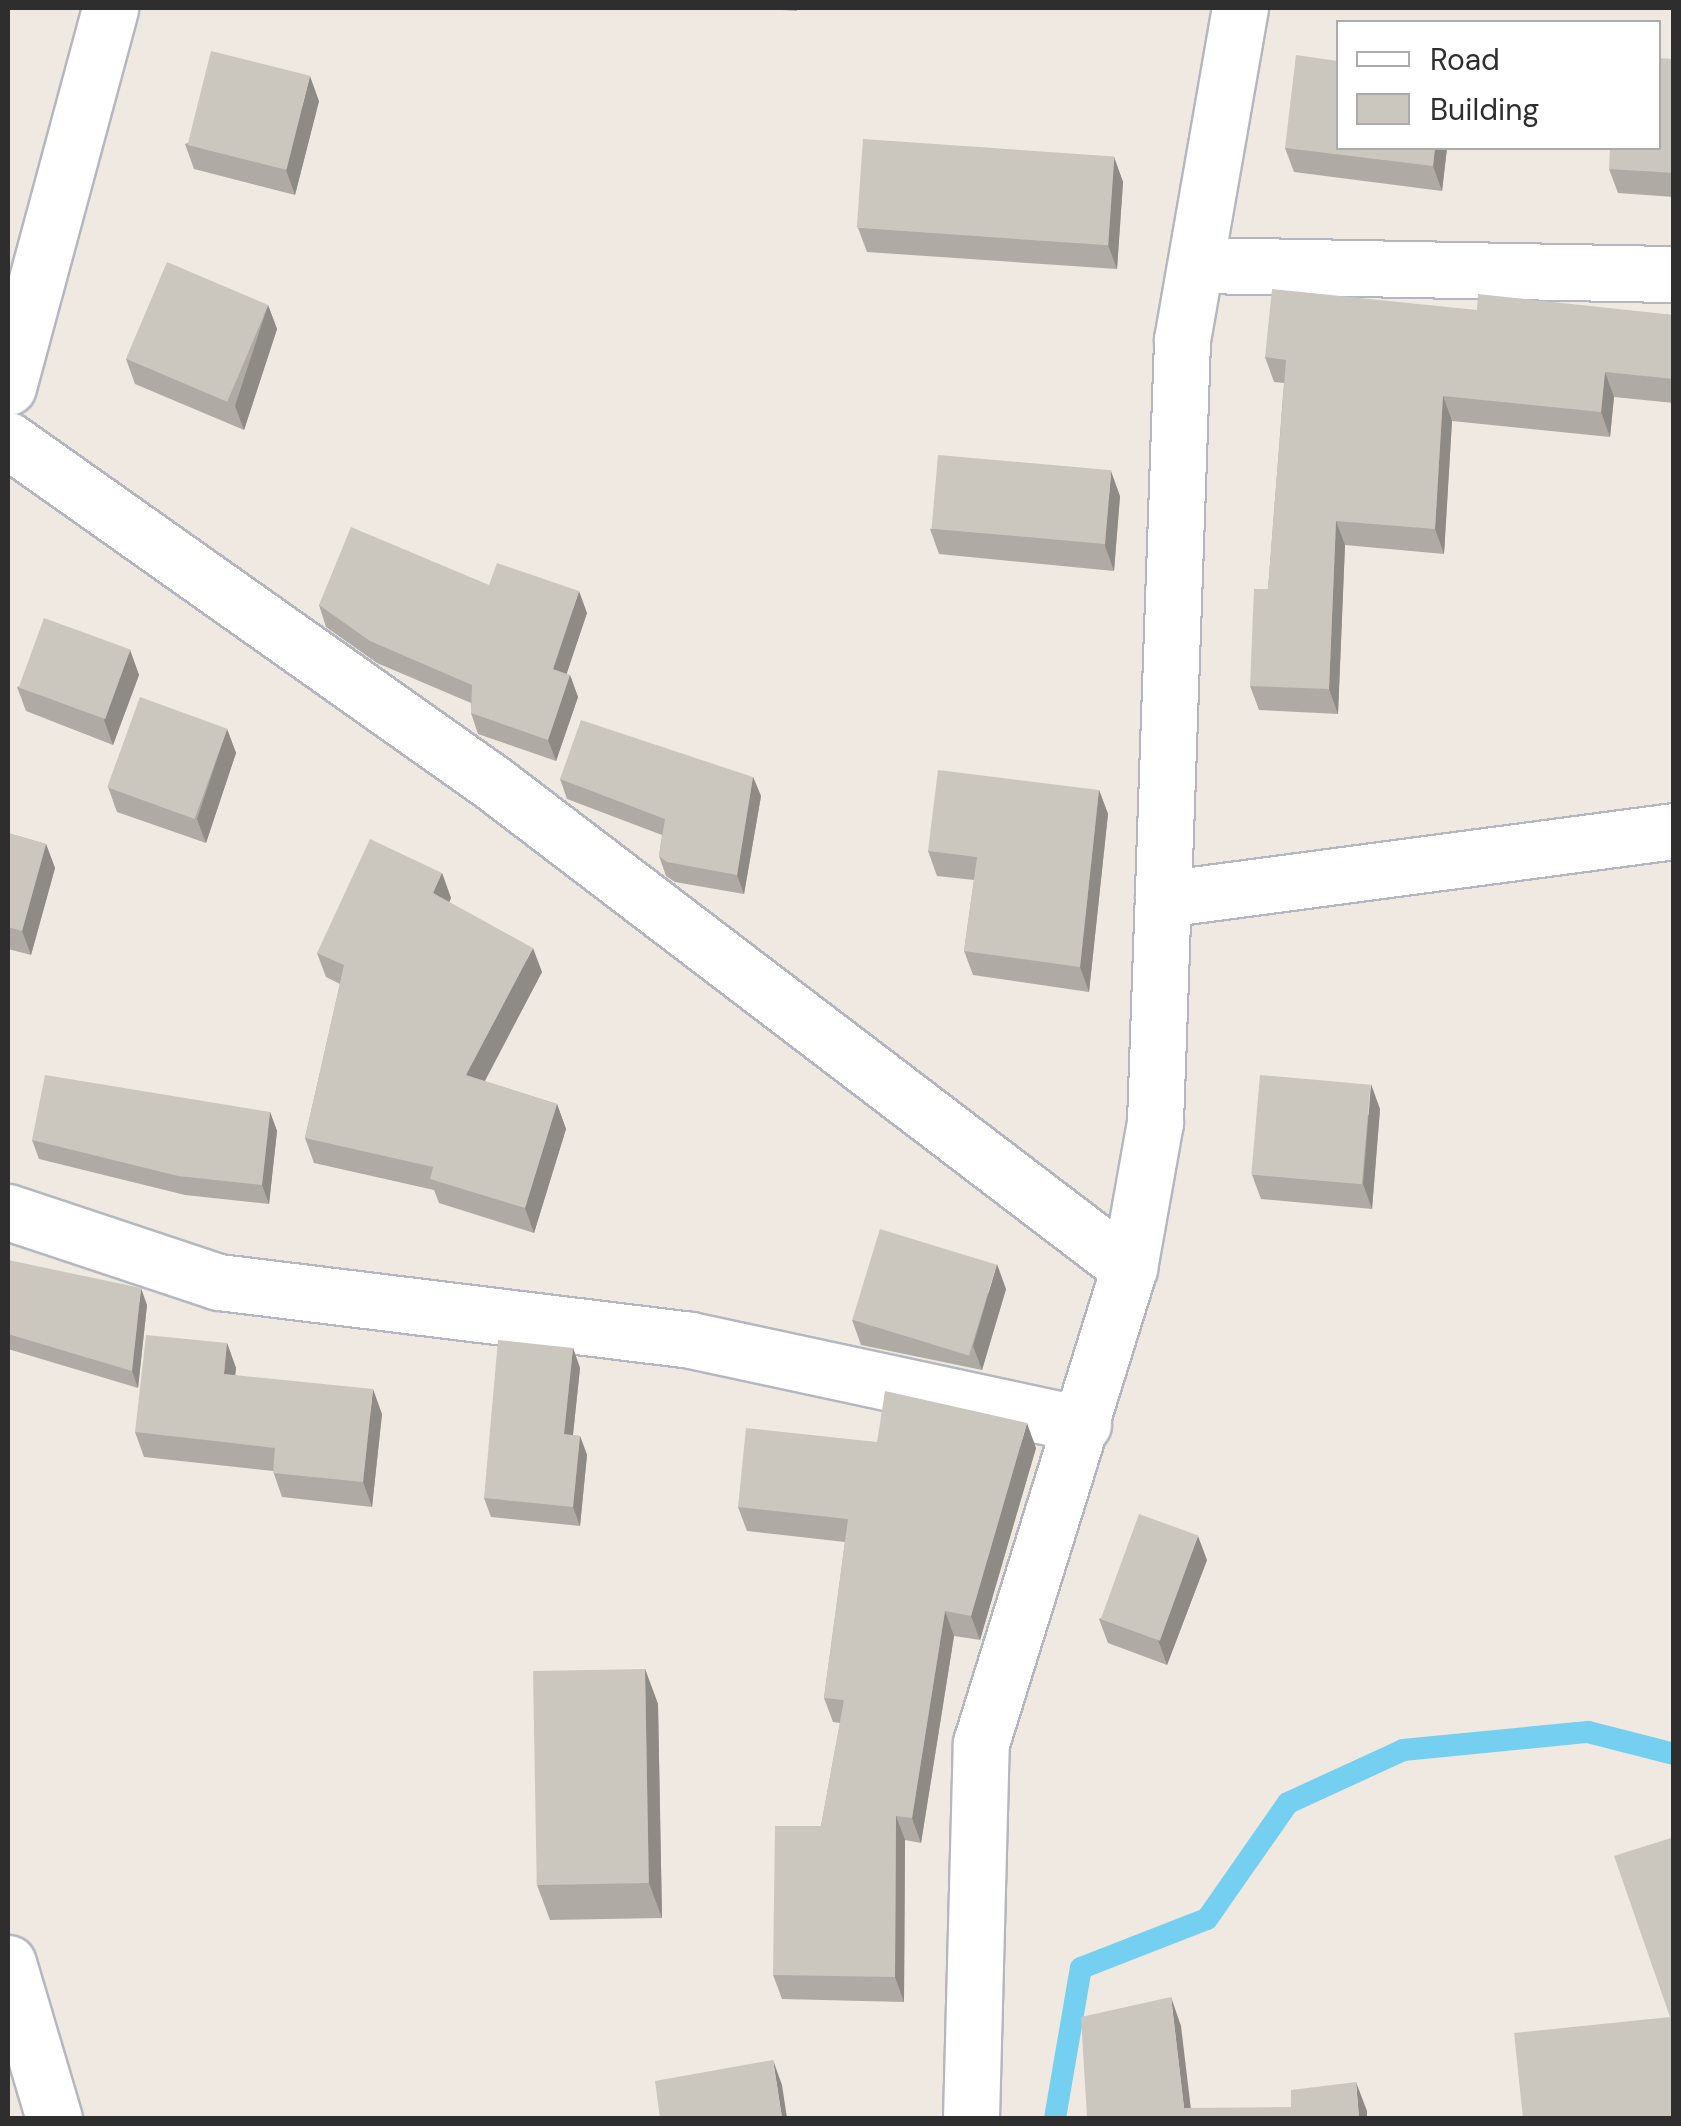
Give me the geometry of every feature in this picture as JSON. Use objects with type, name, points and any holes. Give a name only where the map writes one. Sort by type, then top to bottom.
[{"type":"street","points":[[8,387],[110,8]]},
{"type":"street","points":[[971,2118],[980,1742],[1129,1268],[1155,1122],[1182,340],[1200,265],[1240,8]]},
{"type":"street","points":[[1200,265],[1674,274]]},
{"type":"street","points":[[8,440],[492,782],[1129,1268]]},
{"type":"street","points":[[1162,900],[1674,831]]},
{"type":"street","points":[[8,1212],[219,1282],[690,1340],[1083,1424]]},
{"type":"street","points":[[8,1963],[54,2118]]},
{"type":"building","points":[[211,51],[310,76],[287,170],[188,145]]},
{"type":"building","points":[[1296,55],[1336,61],[1336,150],[1435,150],[1433,166],[1285,148]]},
{"type":"building","points":[[1661,58],[1674,59],[1674,173],[1609,169],[1610,150],[1661,150]]},
{"type":"building","points":[[863,139],[1114,157],[1108,245],[857,228]]},
{"type":"building","points":[[167,262],[268,305],[227,402],[126,359]]},
{"type":"building","points":[[1272,289],[1477,310],[1478,294],[1674,315],[1674,379],[1605,372],[1601,412],[1443,396],[1435,529],[1336,521],[1329,689],[1250,686],[1254,589],[1268,589],[1286,360],[1265,357]]},
{"type":"building","points":[[938,455],[1111,470],[1105,544],[932,529]]},
{"type":"building","points":[[351,527],[489,585],[497,563],[579,591],[553,669],[570,675],[548,740],[471,713],[472,685],[370,641],[319,605]]},
{"type":"building","points":[[44,618],[130,649],[105,719],[19,688]]},
{"type":"building","points":[[140,697],[227,729],[195,819],[107,787]]},
{"type":"building","points":[[581,720],[753,777],[737,875],[667,862],[659,856],[665,819],[560,779]]},
{"type":"building","points":[[938,770],[1099,790],[1080,967],[964,951],[977,857],[928,851]]},
{"type":"building","points":[[8,833],[46,844],[22,931],[8,927]]},
{"type":"building","points":[[370,839],[442,873],[433,893],[533,948],[466,1075],[557,1104],[525,1208],[430,1179],[433,1167],[305,1138],[344,965],[317,953]]},
{"type":"building","points":[[45,1075],[270,1112],[262,1185],[178,1176],[32,1140]]},
{"type":"building","points":[[1260,1075],[1371,1085],[1362,1184],[1251,1175]]},
{"type":"building","points":[[880,1229],[997,1265],[969,1356],[852,1320]]},
{"type":"building","points":[[8,1260],[141,1288],[132,1371],[8,1334]]},
{"type":"building","points":[[146,1335],[227,1343],[224,1374],[373,1389],[363,1482],[273,1473],[275,1448],[135,1432]]},
{"type":"building","points":[[498,1340],[573,1348],[564,1434],[580,1436],[573,1507],[484,1498]]},
{"type":"building","points":[[885,1391],[1027,1423],[971,1616],[945,1611],[912,1818],[896,1816],[895,1977],[773,1975],[775,1826],[821,1826],[844,1700],[824,1698],[848,1519],[738,1507],[746,1428],[877,1442]]},
{"type":"building","points":[[1139,1514],[1198,1536],[1160,1641],[1101,1619]]},
{"type":"building","points":[[645,1669],[649,1883],[537,1885],[533,1671]]},
{"type":"building","points":[[1674,1837],[1674,2118],[1523,2118],[1514,2033],[1670,2017],[1614,1856]]},
{"type":"building","points":[[1171,1997],[1184,2108],[1291,2107],[1291,2090],[1356,2082],[1359,2118],[1087,2118],[1081,2017]]},
{"type":"building","points":[[773,2060],[782,2118],[660,2118],[655,2081]]},
{"type":"waterway","points":[[1055,2118],[1081,1968],[1207,1919],[1288,1803],[1403,1750],[1588,1732],[1674,1754]]}]
